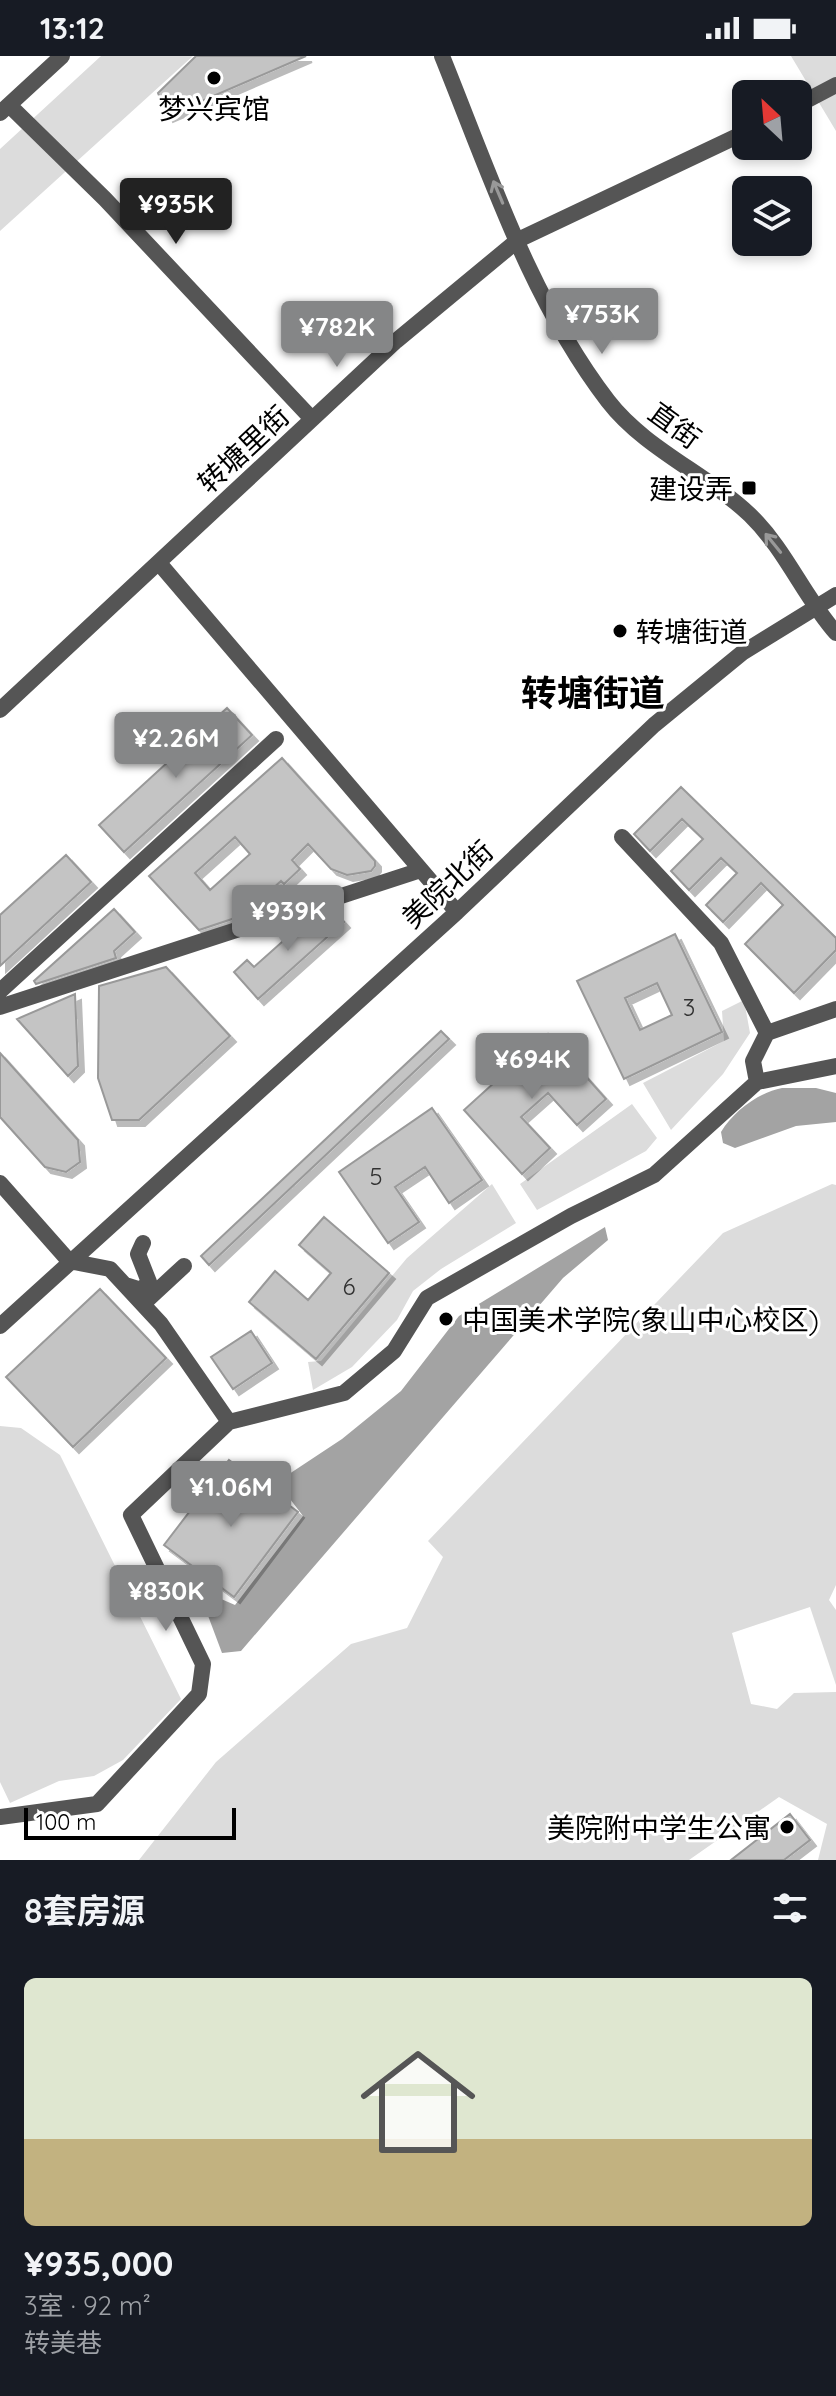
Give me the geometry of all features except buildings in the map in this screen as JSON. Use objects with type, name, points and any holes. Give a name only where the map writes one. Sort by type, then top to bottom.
[{"type":"street","points":[[62,56],[4,109],[105,199],[312,419]]},
{"type":"street","name":"直街","points":[[442,56],[518,240],[553,311],[610,405],[624,421],[753,518],[788,561],[815,609],[836,633]]},
{"type":"street","points":[[812,98],[836,85]]},
{"type":"street","name":"转塘里街","points":[[0,710],[396,341],[518,240],[732,139]]},
{"type":"street","points":[[159,563],[457,912]]},
{"type":"street","name":"美院北街","points":[[0,1326],[457,912],[654,725],[742,653],[836,595]]},
{"type":"street","points":[[0,991],[276,739]]},
{"type":"street","points":[[622,837],[721,943],[767,1033]]},
{"type":"street","points":[[0,1007],[421,870]]},
{"type":"street","points":[[757,1082],[753,1061],[767,1033],[836,1009]]},
{"type":"street","points":[[0,1817],[97,1804],[199,1694],[203,1664],[131,1515],[229,1422],[344,1393],[394,1351],[427,1298],[571,1216],[654,1175],[757,1082],[836,1066]]},
{"type":"street","points":[[0,1183],[69,1261],[110,1269],[161,1324],[229,1422]]},
{"type":"street","points":[[125,1285],[141,1290],[149,1282],[138,1254],[143,1243]]},
{"type":"street","points":[[143,1304],[184,1266]]},
{"type":"shaded area","points":[[101,56],[193,56],[0,231],[0,149]]},
{"type":"shaded area","points":[[791,56],[836,56],[836,131],[812,91],[812,80],[805,80]]},
{"type":"shaded area","points":[[744,1000],[750,1033],[723,1074],[671,1130],[643,1083],[724,1041],[722,1011]]},
{"type":"shaded area","points":[[782,1088],[816,1088],[836,1093],[836,1122],[796,1126],[735,1148],[723,1143],[721,1132],[740,1110],[764,1094]]},
{"type":"shaded area","points":[[632,1104],[657,1138],[646,1151],[537,1210],[520,1184]]},
{"type":"shaded area","points":[[492,1184],[516,1223],[441,1269],[413,1291],[397,1320],[352,1367],[313,1390],[308,1362],[321,1361],[407,1258]]},
{"type":"shaded area","points":[[832,1184],[836,1185],[836,1585],[829,1600],[836,1610],[836,1685],[810,1607],[732,1633],[751,1704],[777,1709],[794,1693],[836,1692],[836,1860],[818,1860],[827,1824],[779,1797],[689,1860],[139,1860],[216,1762],[351,1644],[407,1628],[443,1557],[428,1541],[723,1233]]},
{"type":"shaded area","points":[[605,1227],[608,1240],[563,1278],[241,1651],[222,1653],[198,1589],[235,1605],[303,1516],[277,1482],[342,1439],[401,1391],[459,1316]]},
{"type":"shaded area","points":[[0,1426],[21,1428],[60,1455],[181,1699],[123,1760],[94,1776],[59,1781],[10,1803],[0,1782]]},
{"type":"place","name":"梦兴宾馆","points":[[214,78]]},
{"type":"place","name":"建设弄","points":[[749,488]]},
{"type":"place","name":"转塘街道","points":[[620,631]]},
{"type":"place","name":"中国美术学院(象山中心校区)","points":[[446,1319]]},
{"type":"place","name":"美院附中学生公寓","points":[[787,1827]]},
{"type":"district","name":"转塘街道","points":[[593,692]]}]
